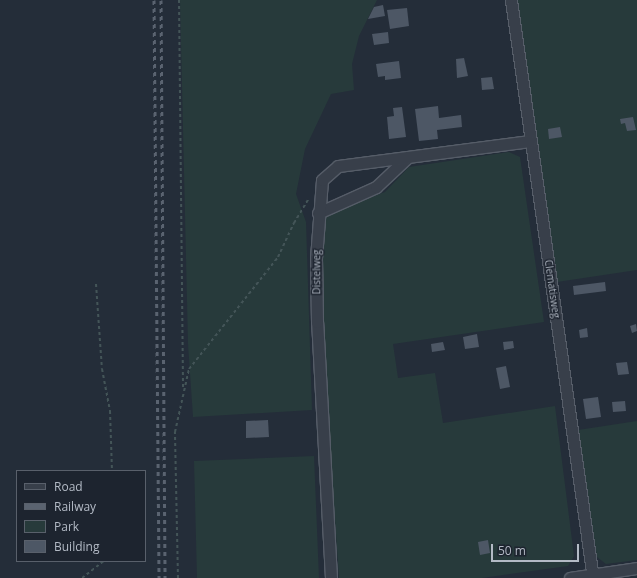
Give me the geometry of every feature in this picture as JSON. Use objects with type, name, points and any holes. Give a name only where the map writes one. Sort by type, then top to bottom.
[{"type":"street","name":"Clematisweg","points":[[511,0],[593,576]]},
{"type":"street","name":"Distelweg","points":[[331,578],[317,322],[318,213],[322,180],[338,166],[530,141]]},
{"type":"street","points":[[318,213],[376,187],[408,157]]},
{"type":"street","points":[[570,578],[593,576],[637,568]]},
{"type":"path","points":[[179,0],[183,392]]},
{"type":"path","points":[[178,578],[175,432],[189,369],[278,257],[294,223],[311,195]]},
{"type":"path","points":[[96,284],[102,369],[110,412],[112,470]]},
{"type":"path","points":[[82,578],[103,562]]},
{"type":"green space","points":[[180,0],[377,0],[359,36],[352,64],[354,90],[331,94],[305,149],[296,194],[306,222],[312,410],[193,417],[188,344]]},
{"type":"green space","points":[[516,0],[637,0],[637,270],[557,282]]},
{"type":"green space","points":[[509,152],[520,157],[544,322],[393,344],[398,378],[435,373],[443,423],[555,406],[574,556],[568,566],[482,578],[339,578],[323,343],[323,218],[336,210],[385,192],[409,167]]},
{"type":"green space","points":[[637,421],[637,560],[606,564],[597,557],[578,430]]},
{"type":"green space","points":[[314,456],[319,578],[197,578],[194,461]]},
{"type":"building","points":[[383,5],[385,16],[368,19],[374,7]]},
{"type":"building","points":[[407,8],[409,26],[390,29],[387,10]]},
{"type":"building","points":[[388,32],[389,43],[374,45],[372,34]]},
{"type":"building","points":[[464,58],[468,76],[457,78],[456,59]]},
{"type":"building","points":[[399,61],[401,78],[385,80],[385,76],[378,77],[376,64]]},
{"type":"building","points":[[492,77],[494,89],[482,90],[481,78]]},
{"type":"building","points":[[438,106],[439,118],[461,115],[462,127],[437,130],[438,139],[419,141],[415,109]]},
{"type":"building","points":[[402,107],[406,137],[389,139],[387,117],[394,116],[393,108]]},
{"type":"building","points":[[633,117],[636,130],[627,131],[625,123],[621,124],[620,119]]},
{"type":"building","points":[[560,127],[562,137],[549,139],[548,129]]},
{"type":"building","points":[[605,282],[606,291],[574,295],[573,286]]},
{"type":"building","points":[[636,324],[637,331],[632,333],[630,326]]},
{"type":"building","points":[[587,328],[588,337],[580,338],[579,330]]},
{"type":"building","points":[[477,334],[479,347],[465,349],[463,337]]},
{"type":"building","points":[[513,341],[514,348],[504,350],[503,342]]},
{"type":"building","points":[[443,342],[445,350],[432,352],[431,344]]},
{"type":"building","points":[[627,362],[629,374],[618,375],[616,363]]},
{"type":"building","points":[[506,366],[510,387],[500,389],[496,368]]},
{"type":"building","points":[[598,397],[601,417],[586,419],[583,399]]},
{"type":"building","points":[[625,401],[626,411],[613,412],[612,402]]},
{"type":"building","points":[[268,420],[269,437],[246,438],[246,421]]},
{"type":"building","points":[[488,540],[490,553],[480,555],[478,542]]},
{"type":"railway","points":[[154,0],[159,578]]},
{"type":"railway","points":[[161,0],[165,578]]}]
